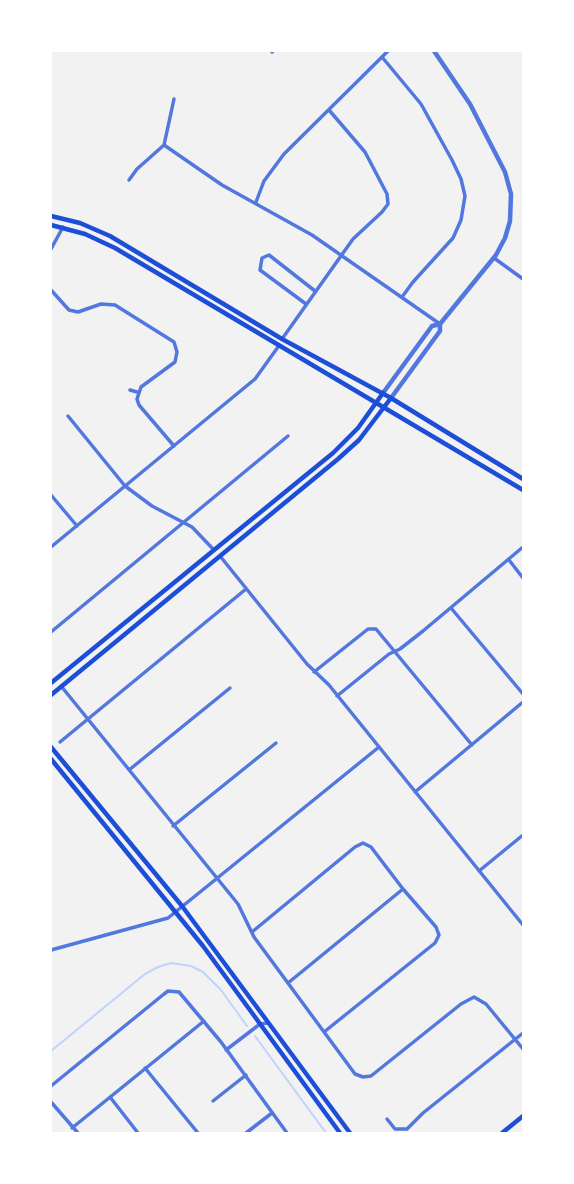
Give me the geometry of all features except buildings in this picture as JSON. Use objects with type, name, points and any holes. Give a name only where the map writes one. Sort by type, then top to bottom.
[{"type":"main road","points":[[51,216],[90,227],[119,241],[282,339],[383,393],[523,479]]},
{"type":"main road","points":[[62,227],[65,219]]},
{"type":"main road","points":[[51,225],[85,234],[115,248],[523,490]]},
{"type":"main road","points":[[61,686],[53,681],[339,447],[383,393]]},
{"type":"main road","points":[[51,695],[345,453],[391,398]]},
{"type":"main road","points":[[214,550],[220,556]]},
{"type":"main road","points":[[51,747],[183,906],[350,1133]]},
{"type":"main road","points":[[51,759],[176,911],[340,1133]]},
{"type":"main road","points":[[502,1133],[523,1116]]},
{"type":"street","points":[[256,202],[272,169],[388,51]]},
{"type":"street","points":[[383,393],[432,326],[440,324],[494,258],[504,242],[510,221],[512,203],[508,181],[470,104],[435,51]]},
{"type":"street","points":[[382,57],[422,104],[461,179],[465,196],[461,220],[453,238],[402,297]]},
{"type":"street","points":[[129,180],[137,169],[164,145],[174,99]]},
{"type":"street","points":[[282,339],[341,255],[361,230],[386,208],[388,199],[360,145],[329,110]]},
{"type":"street","points":[[164,145],[215,180],[296,224],[440,324]]},
{"type":"street","points":[[51,250],[62,227]]},
{"type":"street","points":[[306,304],[260,270],[262,258],[269,256],[315,291]]},
{"type":"street","points":[[494,258],[523,279]]},
{"type":"street","points":[[51,290],[66,309],[72,312],[101,304],[115,305],[172,339],[177,352],[175,362],[137,393]]},
{"type":"street","points":[[391,398],[440,331],[440,324]]},
{"type":"street","points":[[51,547],[255,379],[278,346]]},
{"type":"street","points":[[130,390],[137,393]]},
{"type":"street","points":[[137,393],[139,405],[174,446]]},
{"type":"street","points":[[68,416],[125,486],[152,506],[197,531],[214,550]]},
{"type":"street","points":[[51,632],[288,436]]},
{"type":"street","points":[[51,495],[76,526]]},
{"type":"street","points":[[337,696],[452,608],[523,547]]},
{"type":"street","points":[[220,556],[523,925]]},
{"type":"street","points":[[509,560],[523,578]]},
{"type":"street","points":[[60,742],[246,589]]},
{"type":"street","points":[[452,608],[523,694]]},
{"type":"street","points":[[314,672],[372,628],[379,632],[472,745]]},
{"type":"street","points":[[61,686],[242,910],[252,932],[355,1074],[371,1076],[461,1004],[474,997],[486,1004],[523,1049]]},
{"type":"street","points":[[129,770],[230,688]]},
{"type":"street","points":[[415,792],[523,702]]},
{"type":"street","points":[[173,826],[276,743]]},
{"type":"street","points":[[51,950],[168,918],[379,747]]},
{"type":"street","points":[[479,870],[523,835]]},
{"type":"street","points":[[252,932],[363,843],[371,846],[436,927],[438,938],[428,949],[324,1032]]},
{"type":"street","points":[[288,983],[403,889]]},
{"type":"street","points":[[51,1087],[164,994],[174,991],[184,995],[287,1133]]},
{"type":"street","points":[[72,1128],[204,1021]]},
{"type":"street","points":[[226,1050],[260,1024],[269,1023]]},
{"type":"street","points":[[387,1119],[396,1129],[407,1129],[523,1033]]},
{"type":"street","points":[[145,1068],[198,1133]]},
{"type":"street","points":[[213,1101],[246,1076]]},
{"type":"street","points":[[110,1097],[138,1133]]},
{"type":"street","points":[[51,1102],[78,1133]]},
{"type":"street","points":[[246,1133],[272,1112]]},
{"type":"waterway","points":[[51,1051],[145,974],[171,963],[191,966],[203,972],[221,990],[247,1026]]},
{"type":"waterway","points":[[255,1036],[326,1133]]}]
